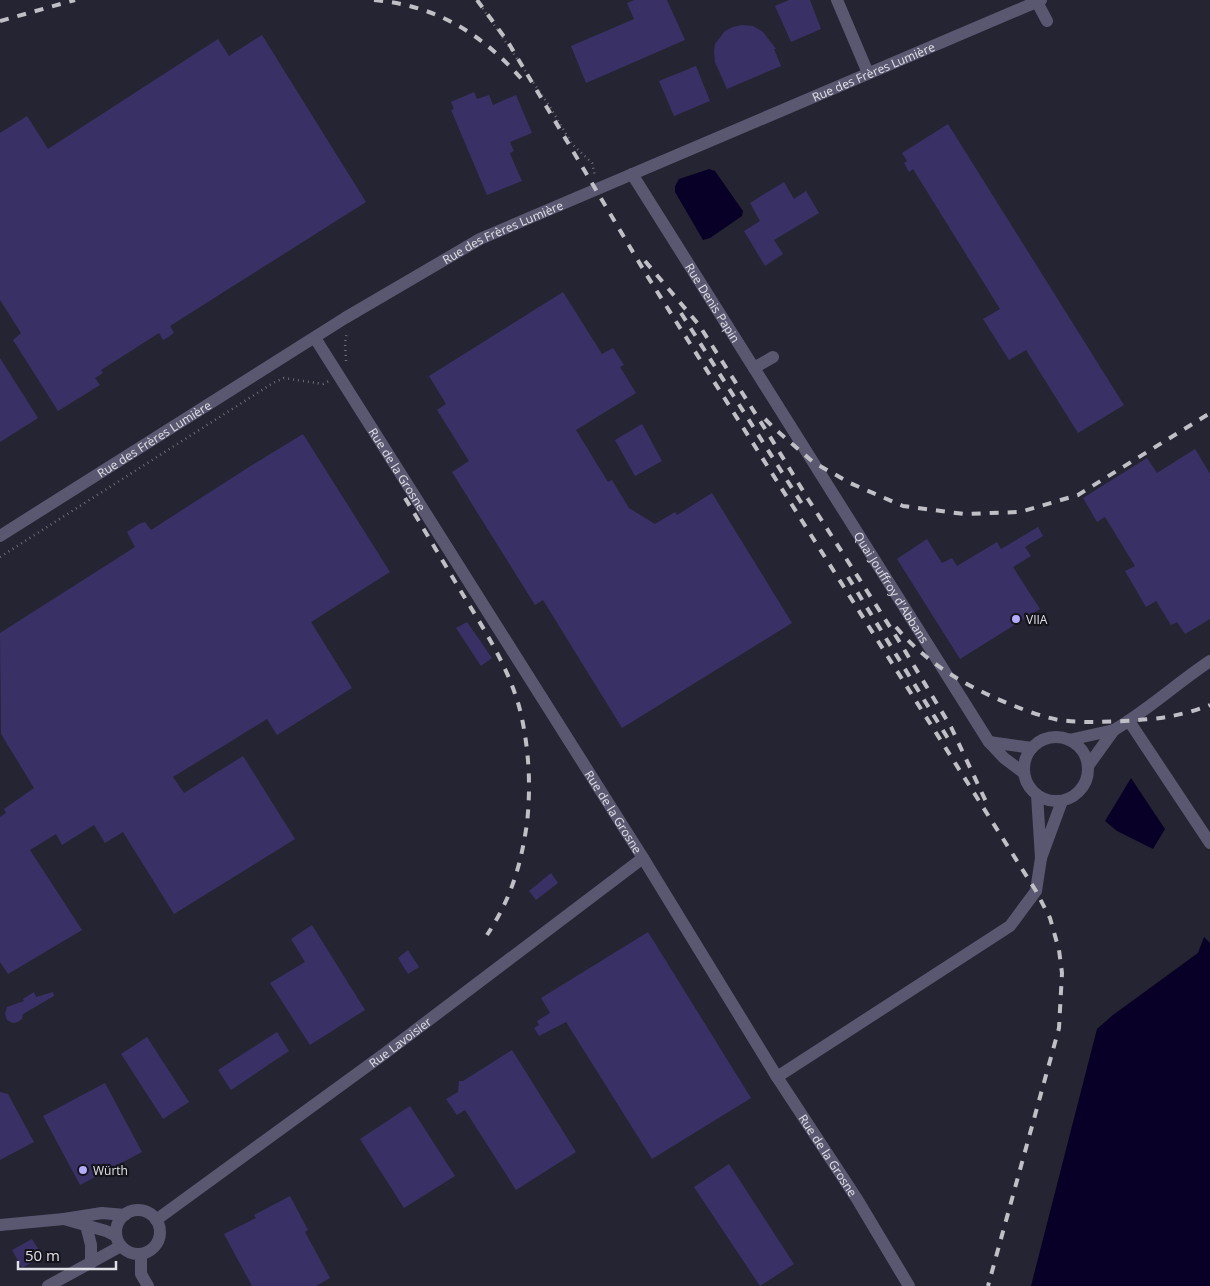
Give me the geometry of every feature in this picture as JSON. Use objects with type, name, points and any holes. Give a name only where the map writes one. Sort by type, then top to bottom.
[{"type":"street","points":[[837,0],[868,73]]},
{"type":"street","name":"Rue des Frères Lumière","points":[[0,536],[346,318],[480,239],[1039,1]]},
{"type":"street","points":[[1039,1],[1047,22]]},
{"type":"street","name":"Rue Denis Papin","points":[[632,174],[794,432]]},
{"type":"street","name":"Rue de la Grosne","points":[[315,338],[643,858],[777,1077],[856,1199],[909,1286]]},
{"type":"street","points":[[754,368],[773,357]]},
{"type":"street","name":"Quai Jouffroy d'Abbans","points":[[794,432],[989,742],[1004,758],[1024,773]]},
{"type":"street","points":[[1069,740],[1114,730],[1130,721],[1210,661]]},
{"type":"street","points":[[1130,721],[1210,843]]},
{"type":"street","points":[[1088,766],[1114,730]]},
{"type":"street","points":[[1059,737],[1069,740],[1082,750],[1088,766],[1088,776],[1084,785],[1071,798],[1062,801],[1044,800],[1030,789],[1024,773],[1024,764],[1032,748],[1040,742],[1049,738],[1059,737]]},
{"type":"street","points":[[989,742],[1032,748]]},
{"type":"street","points":[[1036,795],[1041,858]]},
{"type":"street","points":[[777,1077],[1010,926],[1036,891],[1041,858],[1062,801]]},
{"type":"street","name":"Rue Lavoisier","points":[[156,1220],[384,1054],[643,858]]},
{"type":"street","points":[[64,1219],[86,1225],[118,1241],[126,1251],[134,1254],[141,1254],[154,1247],[159,1234],[156,1220],[145,1212],[131,1212],[125,1215],[118,1224],[118,1241]]},
{"type":"street","points":[[0,1225],[64,1219],[102,1213],[125,1215]]},
{"type":"street","points":[[86,1225],[91,1245],[91,1263]]},
{"type":"street","points":[[48,1286],[91,1263],[118,1241]]},
{"type":"street","points":[[141,1254],[141,1274],[148,1286]]},
{"type":"path","points":[[476,0],[550,106],[572,144],[592,163],[598,189]]},
{"type":"path","points":[[0,557],[273,383],[284,378],[323,384],[340,377]]},
{"type":"shaded area","points":[[0,0],[1210,0],[1210,943],[1204,937],[1198,953],[1113,1015],[1097,1029],[1031,1286],[0,1286]]},
{"type":"shaded area","points":[[709,169],[715,171],[743,211],[742,216],[710,238],[703,240],[675,192],[675,186],[679,179]]},
{"type":"shaded area","points":[[1131,778],[1165,829],[1153,849],[1117,831],[1105,821]]},
{"type":"shaded area","points":[[1204,937],[1210,943],[1210,1286],[1031,1286],[1097,1029],[1113,1015],[1198,953]]},
{"type":"building","points":[[634,0],[667,0],[685,40],[586,83],[571,46],[634,19],[627,3]]},
{"type":"building","points":[[789,0],[810,0],[821,29],[791,42],[775,6]]},
{"type":"building","points":[[742,25],[753,26],[763,32],[776,49],[774,49],[781,66],[727,89],[715,62],[715,44],[725,31]]},
{"type":"building","points":[[262,35],[366,202],[170,326],[174,333],[165,339],[163,340],[159,333],[101,370],[103,373],[95,378],[100,385],[58,411],[13,340],[21,333],[0,300],[0,133],[27,116],[48,149],[218,39],[229,56]]},
{"type":"building","points":[[696,66],[710,101],[674,116],[659,81]]},
{"type":"building","points":[[474,92],[477,99],[489,95],[493,105],[516,95],[532,133],[510,142],[514,151],[510,153],[522,181],[487,195],[451,110],[454,109],[451,102]]},
{"type":"building","points":[[948,124],[1124,405],[1078,433],[1026,350],[1009,360],[983,319],[1000,309],[913,169],[909,172],[904,163],[907,161],[902,153]]},
{"type":"building","points":[[784,182],[794,199],[806,191],[819,213],[774,240],[783,254],[765,266],[744,231],[760,221],[750,203]]},
{"type":"building","points":[[563,292],[602,354],[613,348],[624,365],[620,367],[636,393],[576,430],[608,482],[612,480],[629,508],[655,524],[675,512],[677,515],[712,493],[792,623],[622,728],[543,600],[535,605],[452,472],[469,461],[437,410],[446,404],[429,376]]},
{"type":"building","points":[[0,358],[38,418],[0,442]]},
{"type":"building","points":[[642,424],[662,461],[635,476],[615,440]]},
{"type":"building","points":[[303,434],[390,572],[311,622],[352,688],[277,735],[267,719],[173,777],[184,793],[243,756],[295,839],[174,914],[123,832],[105,843],[94,825],[62,845],[56,834],[30,850],[82,930],[8,974],[0,962],[0,817],[6,813],[4,809],[34,788],[1,734],[0,633],[135,547],[127,532],[139,524],[145,522],[151,530]]},
{"type":"building","points":[[1195,449],[1210,474],[1210,619],[1185,634],[1177,622],[1171,625],[1156,601],[1146,607],[1125,571],[1135,566],[1105,517],[1097,522],[1083,498],[1147,458],[1157,473]]},
{"type":"building","points":[[1038,527],[1043,536],[1025,547],[1031,556],[1013,567],[1040,609],[960,659],[897,559],[927,539],[942,563],[952,558],[957,566],[997,542],[1001,549]]},
{"type":"building","points":[[467,622],[492,658],[481,666],[456,628]]},
{"type":"building","points":[[551,873],[558,883],[536,900],[529,891]]},
{"type":"building","points":[[312,925],[365,1010],[310,1045],[270,983],[305,962],[291,939]]},
{"type":"building","points":[[648,932],[751,1098],[652,1159],[566,1022],[539,1036],[534,1028],[539,1025],[537,1021],[550,1013],[541,998]]},
{"type":"building","points":[[408,950],[419,967],[408,974],[398,958]]},
{"type":"building","points":[[34,992],[36,997],[53,992],[54,996],[23,1014],[22,1019],[18,1022],[13,1023],[7,1020],[5,1014],[7,1007],[24,1001],[23,999]]},
{"type":"building","points":[[277,1032],[289,1051],[231,1090],[218,1070]]},
{"type":"building","points":[[147,1037],[189,1102],[163,1119],[121,1054]]},
{"type":"building","points":[[512,1050],[576,1152],[516,1190],[465,1110],[457,1115],[446,1099],[458,1092],[459,1081],[463,1081]]},
{"type":"building","points":[[105,1083],[142,1152],[80,1185],[43,1116]]},
{"type":"building","points":[[0,1092],[8,1094],[34,1142],[0,1160]]},
{"type":"building","points":[[410,1106],[455,1176],[404,1208],[360,1139]]},
{"type":"building","points":[[729,1164],[794,1264],[760,1286],[694,1187]]},
{"type":"building","points":[[290,1196],[308,1230],[305,1232],[330,1278],[316,1286],[252,1286],[224,1234],[256,1218],[254,1215]]},
{"type":"building","points":[[32,1239],[43,1256],[22,1268],[12,1250]]},
{"type":"railway","points":[[0,21],[75,0]]},
{"type":"railway","points":[[374,0],[397,3],[419,9],[440,16],[459,26],[477,37],[494,51],[526,84]]},
{"type":"railway","points":[[477,0],[508,42],[646,274],[1036,891],[1050,918],[1059,950],[1062,973],[1059,1028],[988,1286]]},
{"type":"railway","points":[[645,261],[699,325],[899,641],[951,727],[989,808]]},
{"type":"railway","points":[[681,313],[804,507]]},
{"type":"railway","points":[[765,419],[813,462],[850,483],[903,506],[964,514],[1020,512],[1078,495],[1210,413]]},
{"type":"railway","points":[[405,498],[498,654],[517,698],[524,728],[529,782],[525,838],[509,895],[487,935]]},
{"type":"railway","points":[[848,577],[952,745]]},
{"type":"railway","points":[[896,627],[934,663],[964,682],[1012,705],[1053,719],[1092,722],[1147,719],[1178,715],[1210,705]]},
{"type":"place","name":"VIIA","points":[[1016,619]]},
{"type":"place","name":"Würth","points":[[83,1170]]}]
